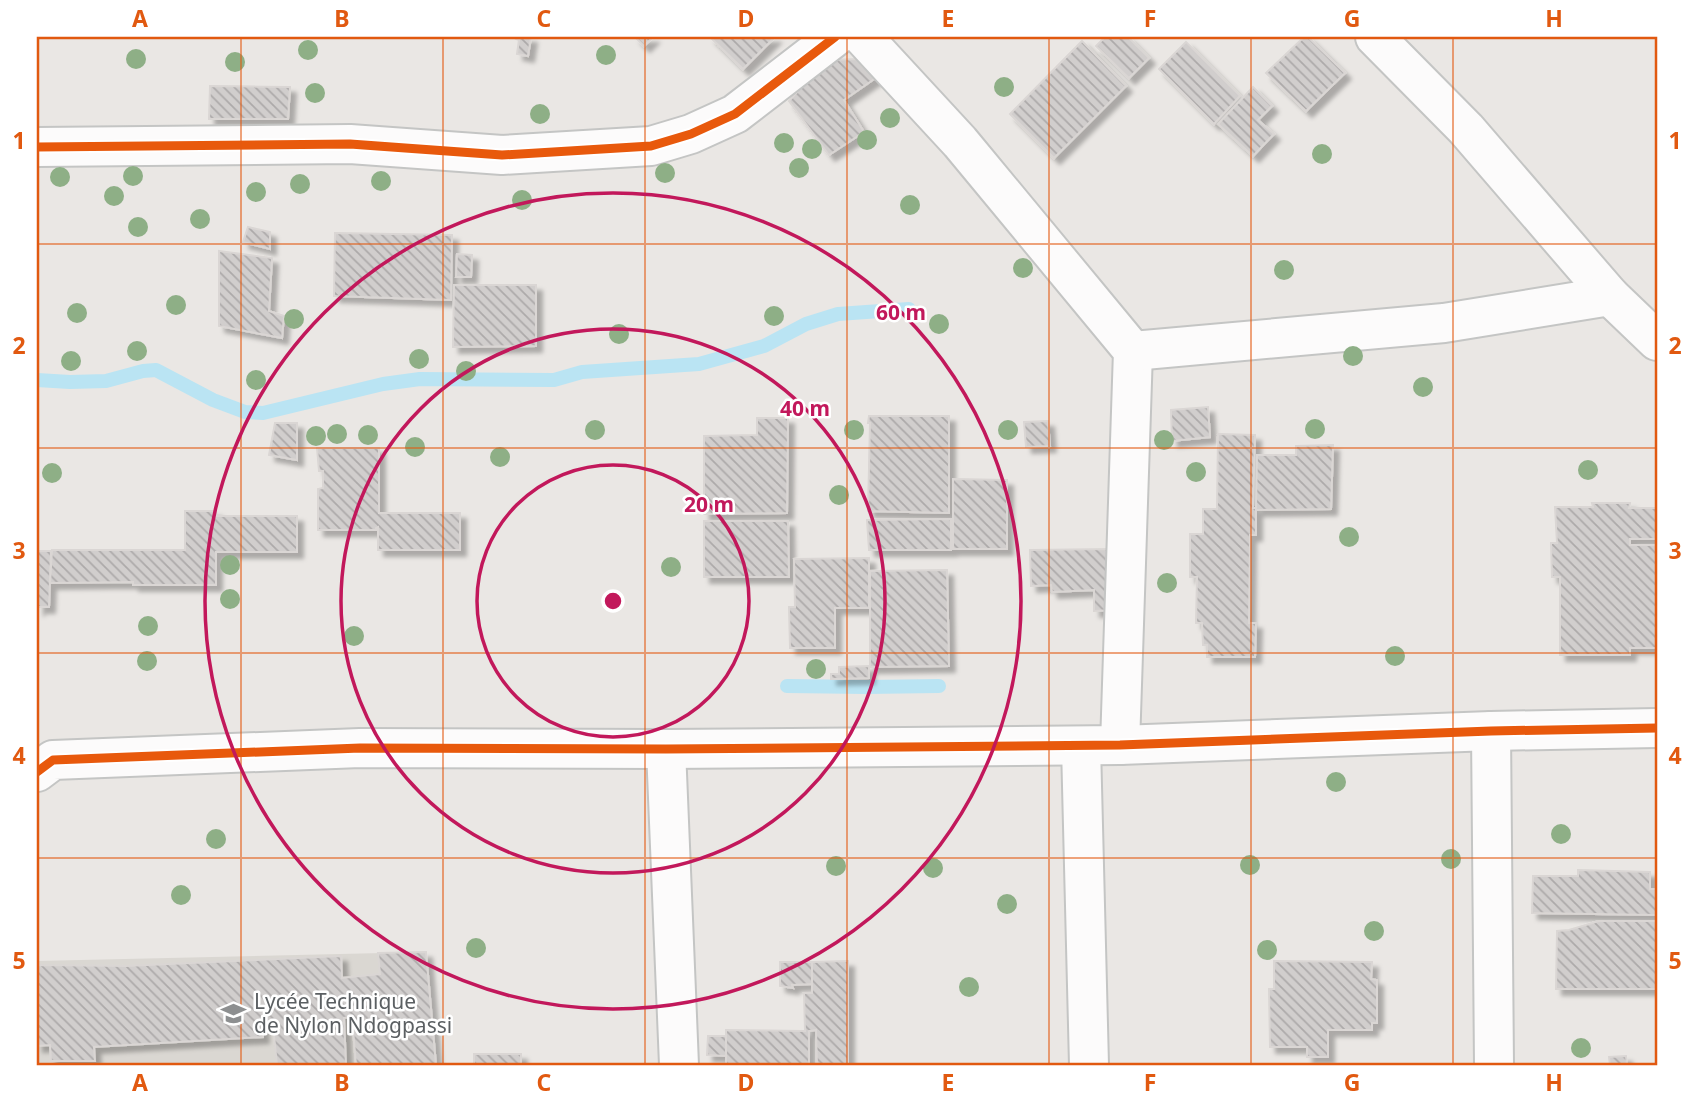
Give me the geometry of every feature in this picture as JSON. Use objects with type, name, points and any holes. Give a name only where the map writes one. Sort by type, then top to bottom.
[{"type":"street","points":[[37,147],[350,144],[502,155],[651,146],[691,134],[735,114],[835,37]]},
{"type":"street","points":[[863,37],[960,142],[1133,351],[1120,745]]},
{"type":"street","points":[[1375,37],[1466,129],[1610,296],[1657,341]]},
{"type":"street","points":[[1133,351],[1444,323],[1610,296]]},
{"type":"street","points":[[42,758],[360,748],[1081,746],[1491,731],[1657,728]]},
{"type":"street","points":[[1491,731],[1494,1065]]},
{"type":"street","points":[[1081,746],[1089,1065]]},
{"type":"street","points":[[666,749],[678,1065]]},
{"type":"shaded area","name":"Lycée Technique de Nylon Ndogpassi","points":[[426,952],[436,1065],[37,1065],[37,961]]},
{"type":"building","points":[[517,37],[531,37],[528,56],[517,54]]},
{"type":"building","points":[[635,37],[653,37],[644,46]]},
{"type":"building","points":[[710,37],[775,37],[743,69]]},
{"type":"building","points":[[1105,37],[1128,37],[1149,58],[1129,78],[1096,46]]},
{"type":"building","points":[[1304,37],[1308,37],[1345,73],[1306,111],[1266,73]]},
{"type":"building","points":[[1082,41],[1126,86],[1054,158],[1010,114]]},
{"type":"building","points":[[1186,42],[1240,96],[1214,124],[1159,69]]},
{"type":"building","points":[[862,59],[880,75],[844,100],[864,132],[829,155],[789,101],[826,60]]},
{"type":"building","points":[[210,86],[290,87],[288,119],[209,119]]},
{"type":"building","points":[[1253,87],[1272,106],[1258,120],[1274,134],[1253,156],[1218,124]]},
{"type":"building","points":[[248,227],[270,232],[270,249],[243,242]]},
{"type":"building","points":[[335,233],[452,235],[451,300],[334,296]]},
{"type":"building","points":[[219,251],[272,258],[269,311],[284,316],[282,338],[219,326]]},
{"type":"building","points":[[457,254],[472,255],[471,277],[456,277]]},
{"type":"building","points":[[454,285],[536,285],[536,346],[453,347]]},
{"type":"building","points":[[1208,407],[1210,437],[1172,441],[1171,410]]},
{"type":"building","points":[[869,416],[949,416],[949,513],[868,511]]},
{"type":"building","points":[[757,418],[788,418],[787,513],[704,514],[704,436],[757,435]]},
{"type":"building","points":[[1048,421],[1050,446],[1026,447],[1024,422]]},
{"type":"building","points":[[275,423],[297,423],[297,460],[269,455]]},
{"type":"building","points":[[1218,434],[1255,435],[1253,508],[1256,508],[1257,455],[1296,455],[1296,446],[1333,445],[1331,509],[1256,510],[1256,535],[1250,535],[1249,623],[1256,623],[1255,657],[1207,657],[1207,645],[1203,645],[1202,623],[1196,623],[1197,577],[1190,577],[1190,534],[1203,534],[1203,509],[1217,509]]},
{"type":"building","points":[[317,448],[379,448],[379,513],[460,513],[460,550],[378,550],[378,527],[376,530],[318,530],[318,489],[323,488],[323,471],[319,471]]},
{"type":"building","points":[[953,479],[1007,480],[1007,549],[953,549]]},
{"type":"building","points":[[1592,503],[1630,503],[1629,508],[1657,508],[1657,539],[1630,539],[1630,545],[1657,545],[1657,648],[1630,648],[1630,655],[1560,655],[1560,577],[1552,577],[1551,543],[1557,543],[1555,507],[1593,507]]},
{"type":"building","points":[[185,511],[216,511],[216,516],[297,516],[297,552],[216,552],[216,585],[50,583],[52,550],[185,550]]},
{"type":"building","points":[[951,519],[951,550],[869,550],[867,520]]},
{"type":"building","points":[[704,521],[788,521],[789,577],[704,577]]},
{"type":"building","points":[[1113,549],[1115,610],[1094,611],[1094,590],[1052,592],[1051,585],[1031,586],[1030,550]]},
{"type":"building","points":[[37,551],[51,551],[49,607],[38,607],[38,611]]},
{"type":"building","points":[[869,558],[869,608],[835,608],[835,648],[790,648],[789,607],[795,607],[794,559]]},
{"type":"building","points":[[947,570],[949,666],[870,667],[870,571]]},
{"type":"building","points":[[869,666],[869,678],[831,679],[831,674],[839,674],[839,667]]},
{"type":"building","points":[[1578,870],[1650,872],[1650,889],[1657,889],[1657,915],[1532,913],[1533,876],[1578,876]]},
{"type":"building","points":[[1599,921],[1657,921],[1657,989],[1556,989],[1557,931]]},
{"type":"building","name":"Lycée Technique de Nylon Ndogpassi","points":[[426,952],[436,1065],[356,1065],[352,1017],[344,1018],[346,1065],[277,1065],[273,1025],[262,1025],[263,1037],[94,1047],[95,1061],[51,1061],[50,1045],[37,1046],[37,965],[126,966],[341,956],[342,978],[380,974],[378,953]]},
{"type":"building","points":[[848,961],[848,1065],[817,1065],[816,1030],[809,1031],[809,1065],[726,1065],[726,1030],[805,1031],[804,993],[812,993],[812,962]]},
{"type":"building","points":[[1274,961],[1372,962],[1371,979],[1377,980],[1377,1023],[1372,1023],[1372,1030],[1328,1030],[1328,1057],[1307,1057],[1307,1047],[1270,1047],[1269,989],[1274,989]]},
{"type":"building","points":[[780,962],[812,962],[812,984],[792,985],[793,988],[780,986]]},
{"type":"building","points":[[708,1036],[726,1036],[726,1056],[707,1055]]},
{"type":"building","points":[[474,1054],[521,1054],[521,1065],[474,1065]]},
{"type":"building","points":[[1626,1056],[1627,1065],[1610,1065],[1609,1057]]},
{"type":"waterway","points":[[37,380],[106,381],[156,370],[213,400],[245,412],[263,413],[383,384],[420,379],[554,380],[582,372],[699,364],[764,346],[806,324],[838,314],[909,309]]},
{"type":"waterway","points":[[787,686],[939,686]]},
{"type":"cycle path","points":[[37,147],[350,144],[502,155],[651,146],[691,134],[735,114],[835,37]]},
{"type":"cycle path","points":[[37,772],[53,760],[360,748],[666,749],[1120,745],[1491,731],[1657,728]]},
{"type":"place","name":"Lycée Technique de Nylon Ndogpassi","points":[[234,1013]]}]
